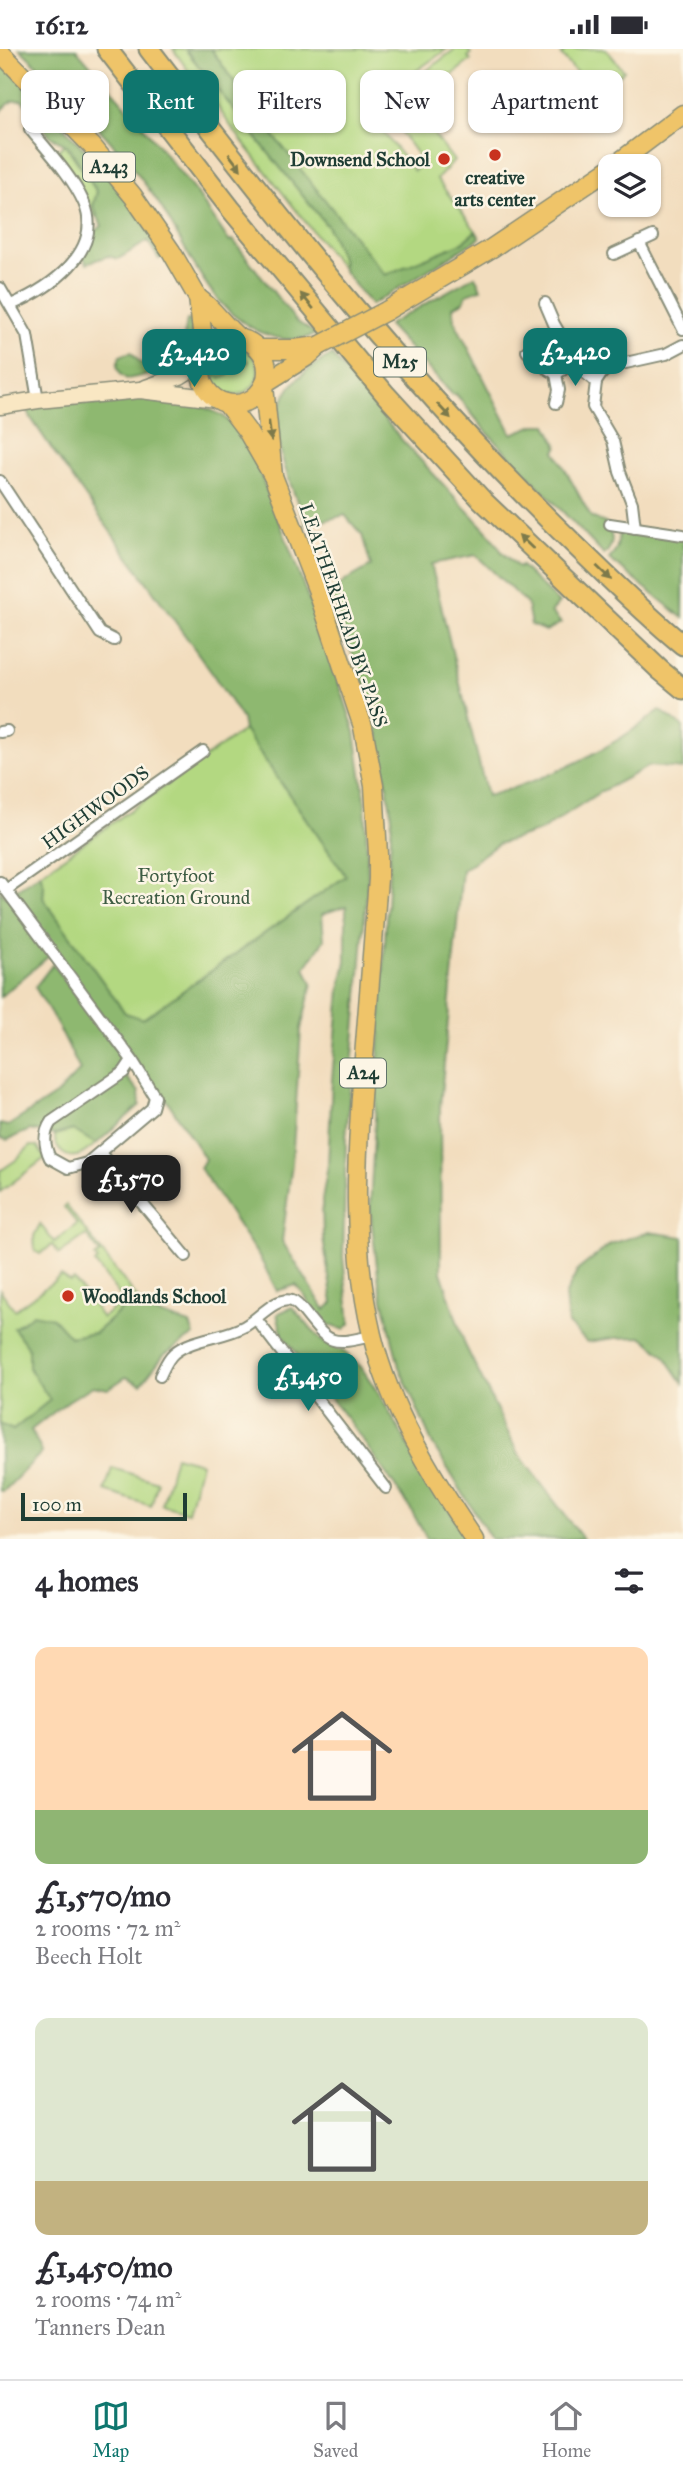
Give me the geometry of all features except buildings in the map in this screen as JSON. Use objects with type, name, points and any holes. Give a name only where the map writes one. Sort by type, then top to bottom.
[{"type":"highway","name":"M25","points":[[107,49],[230,208],[386,395],[482,500],[683,689]]},
{"type":"highway","name":"M25","points":[[149,49],[258,192],[411,376],[506,479],[651,619],[683,645]]},
{"type":"highway","name":"A243","points":[[0,52],[66,117],[106,163],[171,251],[198,298],[204,359]]},
{"type":"highway","points":[[629,154],[683,114]]},
{"type":"highway","points":[[265,385],[267,365],[260,349],[254,344],[239,338],[219,341],[204,359],[204,383],[221,401],[237,404],[248,401],[265,385],[319,346],[492,248],[598,176]]},
{"type":"highway","name":"A243","points":[[198,298],[239,338]]},
{"type":"highway","points":[[260,349],[319,346]]},
{"type":"highway","name":"LEATHERHEAD BY-PASS","points":[[265,385],[274,475]]},
{"type":"highway","name":"LEATHERHEAD BY-PASS","points":[[221,401],[247,431],[274,475],[356,700],[374,786],[378,854],[357,1147],[356,1198],[361,1275],[372,1336],[386,1378],[425,1460],[474,1539]]},
{"type":"main road","points":[[140,390],[180,376],[204,359]]},
{"type":"main road","points":[[0,406],[140,390],[221,401]]},
{"type":"street","points":[[11,305],[66,271],[84,244],[87,228],[84,203],[34,133]]},
{"type":"street","points":[[614,254],[653,236]]},
{"type":"street","points":[[639,242],[683,329]]},
{"type":"street","points":[[0,288],[27,335],[38,400]]},
{"type":"street","points":[[545,303],[580,369],[596,382]]},
{"type":"street","points":[[635,528],[632,503],[620,472],[613,441],[593,407],[596,382],[602,373],[612,366],[666,354],[683,345]]},
{"type":"street","points":[[527,351],[537,362],[556,374],[559,390],[556,403]]},
{"type":"street","points":[[556,374],[576,362]]},
{"type":"street","points":[[0,481],[100,633],[114,640]]},
{"type":"street","points":[[610,524],[683,535]]},
{"type":"street","name":"HIGHWOODS","points":[[3,886],[203,751]]},
{"type":"street","points":[[3,886],[132,1060],[155,1097],[152,1108],[100,1153],[78,1167],[68,1168],[50,1158],[46,1150],[46,1129],[51,1122],[124,1072],[132,1060]]},
{"type":"street","points":[[100,1153],[186,1256]]},
{"type":"street","points":[[160,1376],[173,1353],[185,1346],[232,1332],[256,1319],[275,1304],[289,1300],[301,1308],[329,1340],[345,1341],[372,1336]]},
{"type":"street","points":[[256,1319],[386,1488]]},
{"type":"green space","points":[[20,49],[76,49],[94,70],[42,70]]},
{"type":"green space","points":[[173,49],[185,49],[202,70],[188,70]]},
{"type":"green space","points":[[185,49],[211,49],[233,80],[233,109],[219,91],[219,70],[202,70]]},
{"type":"green space","points":[[211,49],[447,49],[417,70],[360,70],[360,133],[384,133],[414,171],[423,163],[402,133],[433,133],[454,161],[437,179],[476,231],[460,244],[385,276],[271,133],[346,133],[346,70],[233,70],[233,80]]},
{"type":"green space","points":[[455,49],[467,49],[471,60],[454,73],[454,70],[428,70]]},
{"type":"green space","points":[[568,49],[606,49],[624,71],[574,70],[561,55]]},
{"type":"green space","points":[[0,60],[21,82],[21,100],[12,101],[0,112]]},
{"type":"green space","points":[[109,87],[123,103],[123,133],[148,133],[200,198],[229,241],[233,240],[296,321],[316,334],[305,338],[283,339],[261,332],[232,314],[210,290],[162,209],[102,133],[109,133]]},
{"type":"green space","points":[[219,91],[233,109],[232,128],[219,109]]},
{"type":"green space","points":[[48,133],[69,133],[118,185],[165,255],[159,259],[148,241],[118,259],[108,256],[87,263],[83,257],[94,232],[102,226],[93,206],[97,192],[68,146]]},
{"type":"green space","points":[[236,133],[252,133],[328,227],[342,259],[343,270]]},
{"type":"green space","points":[[252,133],[272,133],[385,275],[460,244],[476,231],[480,238],[371,305],[343,270],[342,259],[328,227]]},
{"type":"green space","points":[[65,144],[97,192],[93,206],[99,218],[94,216],[58,159],[57,151]]},
{"type":"green space","points":[[475,276],[481,289],[467,294],[463,302],[453,307],[454,320],[512,434],[535,425],[547,425],[558,446],[555,451],[591,517],[607,524],[612,537],[604,555],[485,430],[456,394],[453,395],[388,325]]},
{"type":"green space","points":[[187,320],[190,320],[192,328],[191,343],[185,356],[166,370],[163,364],[179,351]]},
{"type":"green space","points":[[234,347],[251,354],[258,371],[251,388],[234,395],[217,388],[210,371],[217,354]]},
{"type":"green space","points":[[131,352],[140,363],[152,367],[152,374],[127,379],[121,375],[117,366],[120,356]]},
{"type":"green space","points":[[238,353],[249,361],[247,365],[240,367],[232,364],[228,376],[220,378],[213,374],[214,362],[224,355]]},
{"type":"green space","points":[[332,355],[401,439],[491,536],[502,552],[519,568],[521,566],[559,603],[551,612],[561,623],[546,631],[531,625],[527,604],[476,555],[431,564],[487,796],[578,762],[621,738],[660,710],[683,727],[683,769],[649,766],[600,792],[540,831],[498,844],[462,870],[440,1107],[441,1272],[465,1345],[518,1453],[583,1539],[491,1539],[432,1443],[399,1367],[379,1283],[370,1208],[392,817],[376,720],[331,594],[345,581],[371,566],[362,535],[345,515],[306,525],[287,475],[278,429],[280,409],[289,389],[306,371]]},
{"type":"green space","points":[[129,396],[190,401],[222,415],[240,432],[256,464],[333,665],[355,732],[365,801],[368,877],[346,1138],[343,1257],[350,1324],[344,1329],[327,1324],[321,1319],[296,1285],[277,1291],[261,1260],[200,1168],[205,1159],[168,1102],[159,1094],[55,951],[0,997],[0,890],[5,897],[40,874],[44,886],[43,898],[125,1013],[143,1019],[346,876],[244,730],[242,719],[212,673],[62,464],[31,418],[27,407]],"holes":[[[346,906],[346,961],[340,990],[328,1165],[322,1200],[323,1238],[333,1303],[325,1310],[282,1241],[292,1163],[301,1029],[312,983],[305,968],[324,940],[322,914]]]},
{"type":"green space","points":[[621,530],[683,539],[683,618],[609,559],[616,548]]},
{"type":"green space","name":"Fortyfoot Recreation Ground","points":[[244,730],[346,876],[143,1019],[125,1013],[43,898],[44,886],[40,874]]},
{"type":"green space","points":[[53,964],[123,1058],[120,1069],[139,1092],[140,1105],[96,1144],[73,1130],[55,1135],[30,1130],[7,1140],[0,1138],[0,1124],[8,1126],[57,1094],[80,1070],[35,987]]},
{"type":"green space","points":[[74,1130],[96,1144],[82,1154],[71,1156],[62,1153],[55,1135]]},
{"type":"green space","points":[[30,1146],[37,1146],[45,1158],[0,1192],[0,1171]]},
{"type":"green space","points":[[66,1205],[140,1302],[128,1304],[95,1333],[69,1337],[53,1318],[14,1328],[68,1401],[0,1438],[0,1290],[15,1310],[61,1276],[70,1282],[74,1280],[102,1318],[124,1301],[95,1263],[98,1261],[95,1257],[100,1253],[86,1235],[59,1254],[52,1245],[40,1254],[35,1251],[34,1236],[40,1224],[54,1242],[77,1224],[64,1207]]},
{"type":"green space","points":[[649,1232],[683,1237],[683,1383],[664,1355],[643,1337],[587,1342],[568,1324],[565,1296],[578,1270],[611,1244]]},
{"type":"green space","points":[[140,1302],[146,1310],[190,1324],[194,1335],[164,1355],[141,1384],[126,1377],[108,1389],[93,1386],[68,1401],[31,1430],[42,1452],[4,1491],[0,1491],[0,1424],[13,1430],[50,1400],[29,1368],[29,1349],[14,1328],[33,1314],[53,1318],[70,1337],[95,1333],[128,1304]]},
{"type":"green space","points":[[292,1307],[322,1341],[344,1352],[361,1367],[468,1539],[427,1539],[409,1506],[351,1424],[283,1336],[277,1314]]},
{"type":"green space","points":[[175,1456],[201,1463],[188,1512],[162,1505]]},
{"type":"green space","points":[[112,1468],[158,1482],[151,1506],[105,1491]]},
{"type":"place","name":"creative arts center","points":[[495,155]]},
{"type":"place","name":"Downsend School","points":[[444,159]]},
{"type":"place","name":"Woodlands School","points":[[68,1296]]}]
